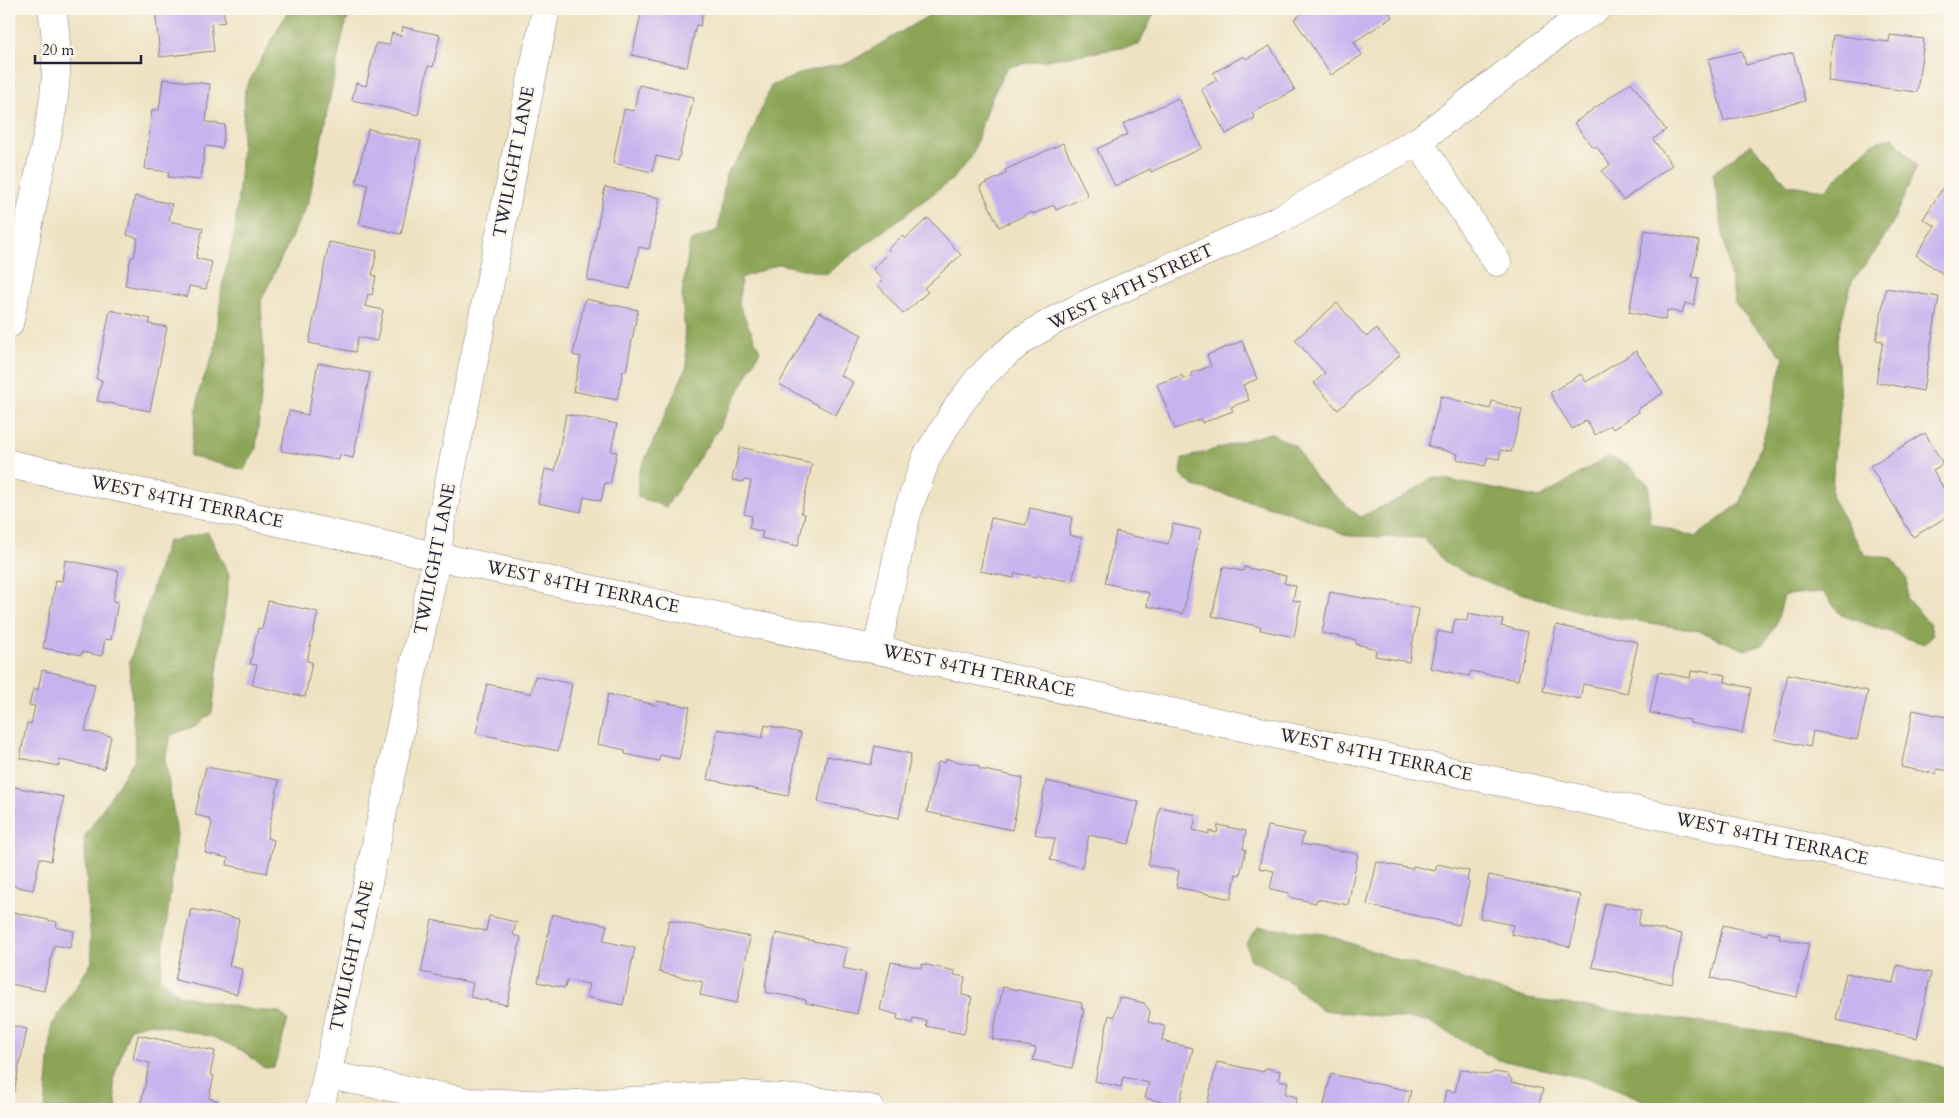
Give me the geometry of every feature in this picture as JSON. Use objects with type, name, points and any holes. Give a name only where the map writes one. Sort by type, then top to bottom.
[{"type":"street","points":[[9,324],[35,192],[50,130],[55,96],[57,54],[52,9]]},
{"type":"street","name":"TWILIGHT LANE","points":[[320,1109],[437,556],[442,521],[546,9]]},
{"type":"street","name":"WEST 84TH STREET","points":[[877,649],[906,513],[927,456],[959,405],[978,380],[998,360],[1025,338],[1055,320],[1089,303],[1280,219],[1418,141],[1567,27],[1596,9]]},
{"type":"street","points":[[1418,141],[1497,262]]},
{"type":"street","name":"WEST 84TH TERRACE","points":[[9,464],[1950,877]]},
{"type":"street","points":[[327,1075],[469,1102],[559,1105],[744,1095],[808,1100],[871,1109]]},
{"type":"green space","points":[[289,9],[351,9],[343,33],[309,200],[261,301],[264,364],[256,449],[244,470],[190,456],[200,388],[215,349],[222,287],[235,230],[245,89]]},
{"type":"green space","points":[[940,9],[1156,9],[1139,45],[1007,67],[988,105],[973,154],[954,178],[826,274],[779,264],[741,278],[739,305],[760,351],[719,428],[666,507],[638,497],[638,475],[687,366],[682,294],[690,242],[718,230],[726,174],[745,149],[771,86],[807,71],[848,63]]},
{"type":"green space","points":[[1893,137],[1917,166],[1892,224],[1875,252],[1852,281],[1837,338],[1840,410],[1834,455],[1832,498],[1865,555],[1891,558],[1907,578],[1907,599],[1929,623],[1933,635],[1924,644],[1841,615],[1823,592],[1784,595],[1776,625],[1763,645],[1745,650],[1699,631],[1582,612],[1495,585],[1448,565],[1423,538],[1349,536],[1289,512],[1194,486],[1181,476],[1182,459],[1270,433],[1295,446],[1316,479],[1360,517],[1405,496],[1433,477],[1540,498],[1608,456],[1628,465],[1649,485],[1650,523],[1696,537],[1741,502],[1764,436],[1784,358],[1735,304],[1713,173],[1751,144],[1788,185],[1825,190],[1871,144]]},
{"type":"green space","points":[[208,532],[229,575],[212,713],[195,726],[171,735],[165,759],[177,835],[160,978],[178,995],[253,1010],[279,1012],[288,1020],[274,1067],[264,1068],[243,1051],[213,1037],[150,1023],[130,1028],[113,1080],[117,1109],[45,1109],[52,1025],[92,962],[84,838],[136,757],[129,664],[167,542]]},
{"type":"green space","points":[[1258,927],[1324,934],[1387,956],[1528,999],[1837,1041],[1950,1068],[1950,1109],[1664,1109],[1598,1081],[1495,1059],[1428,1021],[1321,1010],[1287,980],[1250,959],[1246,943]]},
{"type":"building","points":[[155,9],[223,9],[225,22],[211,24],[214,51],[160,57]]},
{"type":"building","points":[[642,9],[704,9],[700,26],[696,25],[687,67],[632,55]]},
{"type":"building","points":[[1309,9],[1387,9],[1392,17],[1354,42],[1362,55],[1331,75],[1294,19]]},
{"type":"building","points":[[403,27],[440,35],[433,67],[428,66],[418,115],[352,100],[356,83],[366,86],[376,43],[389,45],[392,33],[401,36]]},
{"type":"building","points":[[1833,35],[1889,42],[1890,35],[1924,39],[1917,92],[1828,81]]},
{"type":"building","points":[[1270,46],[1295,90],[1252,113],[1255,118],[1226,134],[1201,89],[1217,80],[1213,73],[1244,56],[1246,59]]},
{"type":"building","points":[[1742,51],[1746,65],[1793,53],[1805,101],[1724,121],[1708,59]]},
{"type":"building","points":[[163,79],[210,84],[206,122],[225,125],[222,148],[205,146],[201,180],[168,177],[169,172],[145,169],[152,110],[159,110]]},
{"type":"building","points":[[1631,82],[1666,130],[1653,139],[1672,165],[1623,200],[1602,171],[1610,165],[1596,146],[1593,148],[1574,123]]},
{"type":"building","points":[[639,85],[694,97],[678,161],[656,156],[652,172],[613,163],[624,109],[634,111]]},
{"type":"building","points":[[1178,98],[1202,148],[1151,172],[1150,169],[1115,186],[1097,149],[1128,134],[1123,124]]},
{"type":"building","points":[[368,129],[421,141],[401,234],[359,224],[368,185],[356,182]]},
{"type":"building","points":[[1063,143],[1088,196],[1056,210],[1054,205],[1033,214],[1032,212],[999,227],[980,186],[1006,174],[1005,170]]},
{"type":"building","points":[[1950,177],[1950,279],[1916,255],[1935,226],[1923,219]]},
{"type":"building","points":[[605,187],[660,198],[649,249],[639,247],[630,289],[587,280]]},
{"type":"building","points":[[135,196],[172,204],[169,221],[203,228],[196,258],[212,262],[206,289],[189,286],[187,297],[125,285],[131,257],[134,257],[138,238],[127,235]]},
{"type":"building","points":[[928,218],[961,255],[924,288],[928,292],[903,314],[878,285],[883,280],[873,269],[890,252],[888,249],[902,236],[905,239]]},
{"type":"building","points":[[1645,230],[1699,241],[1692,277],[1699,278],[1694,305],[1685,303],[1682,313],[1667,310],[1665,320],[1629,312]]},
{"type":"building","points":[[329,242],[377,251],[372,275],[376,276],[372,295],[368,294],[365,306],[383,310],[377,341],[358,337],[355,352],[309,343]]},
{"type":"building","points":[[1886,288],[1939,297],[1923,391],[1876,382],[1883,341],[1876,340]]},
{"type":"building","points":[[585,299],[638,310],[626,371],[623,371],[617,400],[573,391],[581,357],[573,355]]},
{"type":"building","points":[[1337,303],[1366,337],[1376,329],[1400,355],[1338,410],[1314,383],[1325,373],[1295,340]]},
{"type":"building","points":[[110,310],[151,319],[149,324],[167,327],[150,411],[97,401],[102,380],[96,379]]},
{"type":"building","points":[[819,312],[862,335],[840,375],[853,382],[836,415],[779,384]]},
{"type":"building","points":[[1242,341],[1257,379],[1243,385],[1249,400],[1231,407],[1233,411],[1202,423],[1201,419],[1175,429],[1157,384],[1182,375],[1183,379],[1192,376],[1191,373],[1211,366],[1207,355]]},
{"type":"building","points":[[1636,351],[1663,393],[1638,409],[1639,412],[1613,429],[1610,425],[1595,435],[1586,420],[1572,429],[1550,393],[1581,374],[1586,382]]},
{"type":"building","points":[[318,363],[370,373],[353,458],[340,455],[339,460],[281,451],[289,411],[308,415]]},
{"type":"building","points":[[1441,396],[1490,409],[1492,401],[1522,410],[1511,452],[1501,450],[1499,459],[1488,457],[1485,466],[1457,459],[1458,454],[1428,446]]},
{"type":"building","points":[[566,414],[617,424],[611,451],[617,452],[610,484],[605,483],[601,501],[584,497],[581,512],[538,503],[545,469],[555,471]]},
{"type":"building","points":[[1925,433],[1943,464],[1933,470],[1950,499],[1950,515],[1913,537],[1870,466]]},
{"type":"building","points":[[740,447],[812,464],[801,513],[805,514],[798,546],[761,538],[763,532],[749,528],[752,516],[744,514],[751,481],[732,480]]},
{"type":"building","points":[[1030,508],[1072,517],[1069,535],[1082,538],[1072,582],[1038,575],[1037,577],[1015,573],[1014,578],[980,571],[991,518],[1026,525]]},
{"type":"building","points":[[1173,524],[1201,530],[1183,614],[1147,606],[1149,593],[1105,583],[1116,532],[1168,544]]},
{"type":"building","points":[[65,560],[119,571],[113,601],[118,602],[111,640],[105,639],[102,656],[82,652],[82,655],[43,648],[56,580],[62,581]]},
{"type":"building","points":[[1223,567],[1243,571],[1244,567],[1286,576],[1284,583],[1296,586],[1293,600],[1301,602],[1294,637],[1260,630],[1261,627],[1212,616]]},
{"type":"building","points":[[1330,592],[1419,609],[1409,662],[1375,656],[1376,649],[1356,644],[1356,640],[1322,633]]},
{"type":"building","points":[[268,601],[318,612],[307,661],[312,662],[305,697],[252,685],[257,665],[250,664],[258,628],[262,629]]},
{"type":"building","points":[[1468,613],[1503,620],[1501,626],[1528,632],[1518,680],[1470,671],[1469,676],[1430,668],[1438,631],[1452,634],[1455,619],[1467,621]]},
{"type":"building","points":[[1556,625],[1638,642],[1627,693],[1583,684],[1580,699],[1543,691]]},
{"type":"building","points":[[42,670],[95,684],[85,731],[111,736],[104,769],[60,760],[59,766],[20,758],[27,723],[31,724],[35,706],[29,705],[33,689],[38,690]]},
{"type":"building","points":[[1700,670],[1726,675],[1725,682],[1751,688],[1742,733],[1690,723],[1690,720],[1650,713],[1658,672],[1690,678],[1691,671],[1699,672]]},
{"type":"building","points":[[1788,674],[1868,691],[1857,740],[1813,731],[1810,747],[1774,739]]},
{"type":"building","points":[[535,676],[572,684],[558,751],[476,733],[487,684],[531,694]]},
{"type":"building","points":[[608,694],[656,705],[657,701],[690,707],[679,759],[660,755],[659,761],[625,754],[625,750],[598,744]]},
{"type":"building","points":[[1913,710],[1950,718],[1950,771],[1937,769],[1936,774],[1901,767]]},
{"type":"building","points":[[765,725],[801,733],[788,796],[707,779],[718,729],[762,738]]},
{"type":"building","points":[[875,746],[911,754],[899,818],[818,802],[827,756],[871,765]]},
{"type":"building","points":[[946,759],[979,766],[979,769],[1023,778],[1012,830],[927,812],[938,762],[945,763]]},
{"type":"building","points":[[206,767],[279,780],[267,838],[274,840],[267,873],[227,865],[228,858],[205,853],[212,823],[208,818],[195,815]]},
{"type":"building","points":[[1046,781],[1139,802],[1129,844],[1089,835],[1082,867],[1050,860],[1055,839],[1035,834]]},
{"type":"building","points":[[10,786],[64,797],[51,861],[40,858],[33,890],[9,885]]},
{"type":"building","points":[[1160,807],[1196,815],[1193,830],[1209,834],[1209,831],[1217,833],[1218,825],[1246,831],[1243,849],[1246,849],[1240,875],[1236,874],[1231,899],[1176,887],[1179,871],[1148,865]]},
{"type":"building","points":[[1268,826],[1304,833],[1301,844],[1358,854],[1348,905],[1317,899],[1316,903],[1288,897],[1289,893],[1270,889],[1274,871],[1259,868]]},
{"type":"building","points":[[1377,862],[1412,869],[1413,866],[1435,871],[1437,864],[1469,871],[1467,881],[1469,882],[1459,925],[1367,905]]},
{"type":"building","points":[[1489,875],[1581,895],[1570,947],[1511,934],[1513,925],[1480,918]]},
{"type":"building","points":[[1605,903],[1641,910],[1638,925],[1682,934],[1672,984],[1592,967]]},
{"type":"building","points":[[191,909],[239,919],[229,966],[242,969],[237,994],[175,980]]},
{"type":"building","points":[[9,911],[57,922],[56,927],[74,931],[70,948],[54,945],[44,991],[11,984],[9,992]]},
{"type":"building","points":[[552,914],[607,925],[603,941],[635,948],[623,1005],[586,997],[589,984],[567,980],[565,988],[538,982]]},
{"type":"building","points":[[489,916],[516,922],[513,935],[521,937],[507,1005],[470,997],[473,983],[421,972],[432,920],[486,931]]},
{"type":"building","points":[[669,920],[750,937],[737,1003],[700,995],[703,982],[659,972]]},
{"type":"building","points":[[1723,925],[1767,935],[1768,932],[1780,934],[1779,938],[1809,944],[1797,997],[1711,978]]},
{"type":"building","points":[[776,933],[847,948],[843,968],[866,973],[857,1014],[806,1003],[806,1000],[766,992],[767,987],[765,987]]},
{"type":"building","points":[[891,962],[922,968],[922,964],[955,971],[954,975],[965,977],[962,995],[972,997],[964,1034],[926,1026],[927,1021],[913,1018],[912,1023],[897,1019],[898,1015],[880,1010]]},
{"type":"building","points":[[1897,965],[1931,973],[1917,1038],[1836,1020],[1846,973],[1893,983]]},
{"type":"building","points":[[1003,987],[1082,1003],[1081,1009],[1084,1009],[1072,1068],[1033,1060],[1036,1048],[992,1039]]},
{"type":"building","points":[[1119,997],[1144,1003],[1150,1011],[1148,1022],[1165,1026],[1162,1041],[1193,1048],[1179,1106],[1145,1098],[1149,1083],[1123,1077],[1121,1087],[1095,1081],[1109,1015],[1114,1017]]},
{"type":"building","points":[[9,1025],[27,1029],[14,1092],[9,1091]]},
{"type":"building","points":[[138,1035],[215,1051],[210,1075],[214,1076],[209,1098],[219,1101],[217,1109],[149,1109],[140,1107],[150,1063],[133,1059]]},
{"type":"building","points":[[1217,1062],[1264,1072],[1265,1068],[1280,1071],[1279,1080],[1288,1082],[1285,1094],[1297,1097],[1294,1109],[1206,1109]]},
{"type":"building","points":[[1460,1069],[1488,1075],[1494,1072],[1507,1074],[1512,1080],[1511,1082],[1543,1089],[1538,1109],[1442,1109],[1446,1090],[1455,1092]]},
{"type":"building","points":[[1331,1074],[1411,1091],[1407,1109],[1323,1109]]}]
